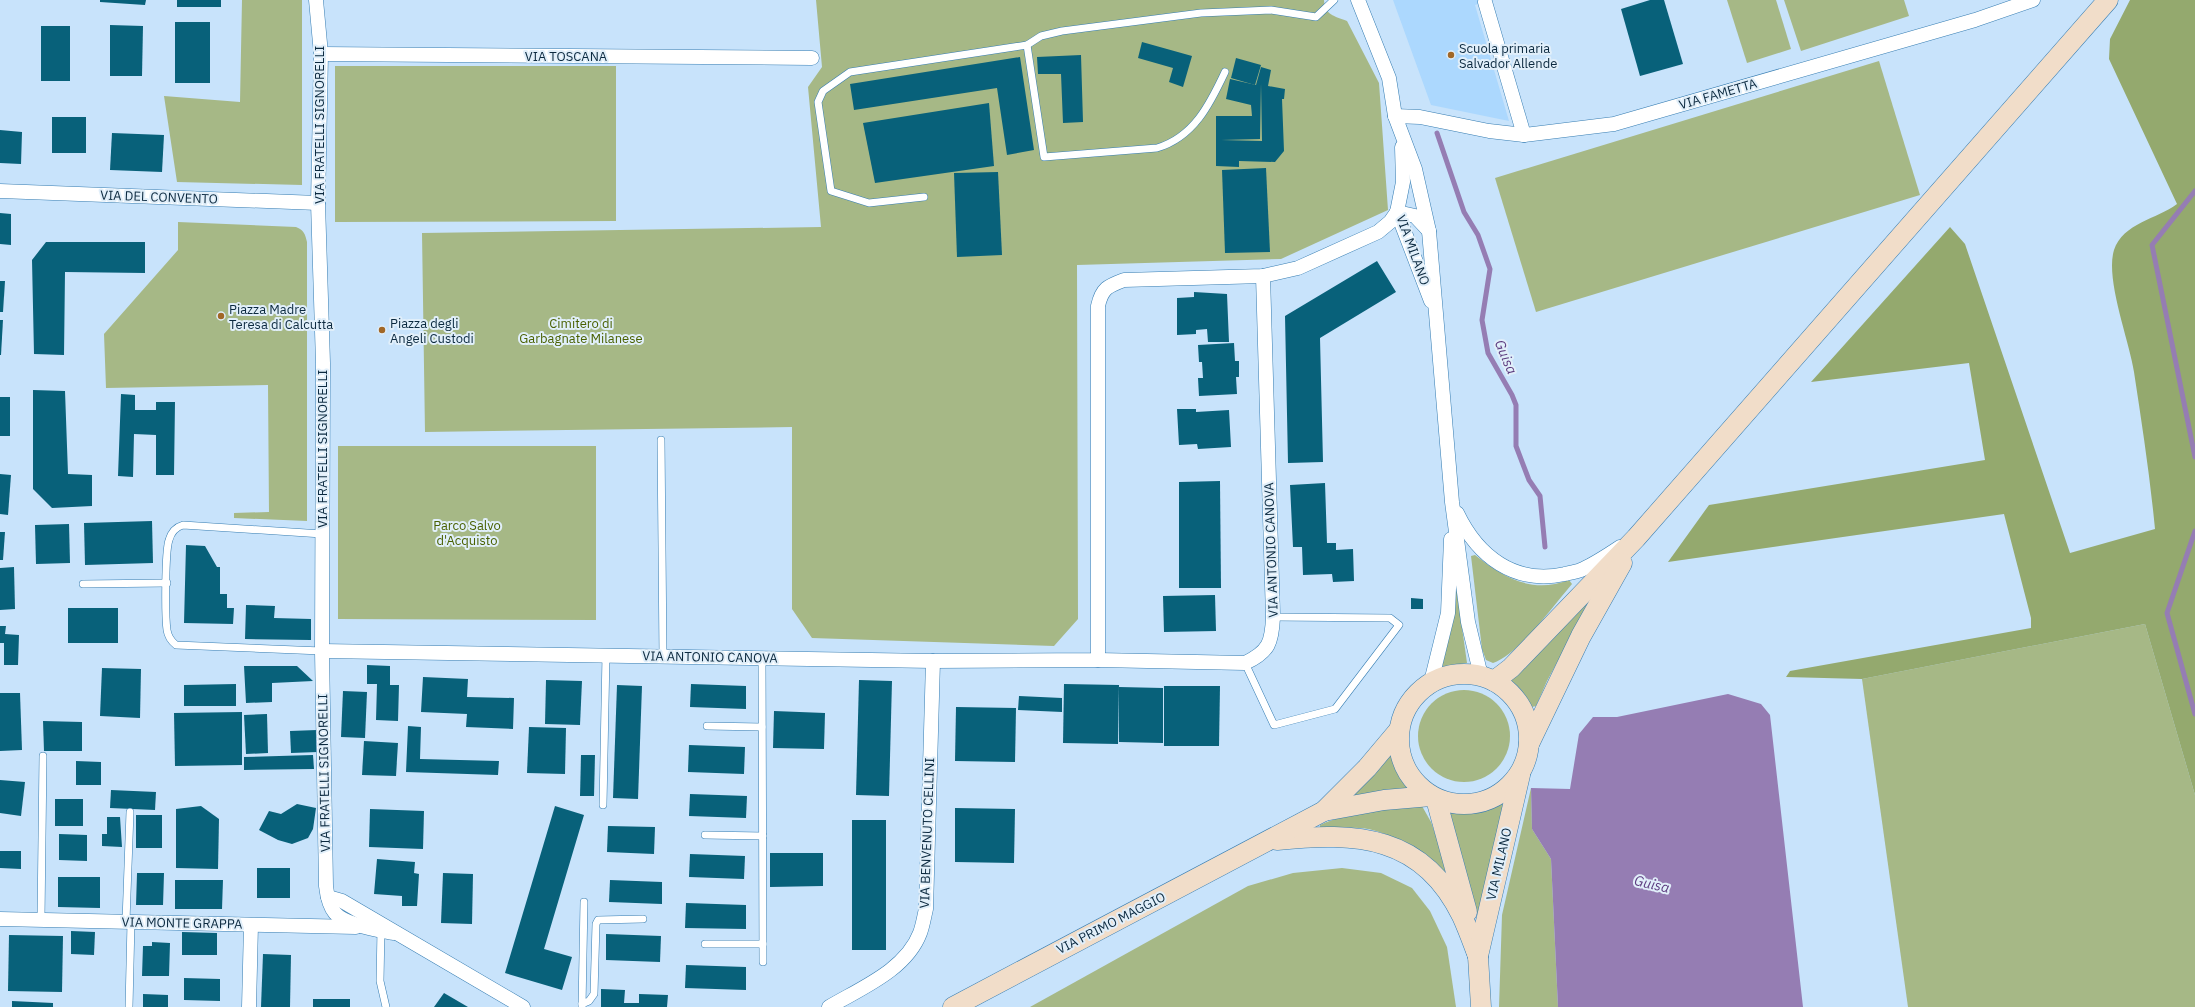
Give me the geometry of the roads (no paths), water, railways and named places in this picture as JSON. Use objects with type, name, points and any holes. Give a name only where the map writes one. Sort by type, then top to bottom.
[{"type":"street","name":"VIA FRATELLI SIGNORELLI","points":[[316,0],[320,54],[318,203],[322,363],[322,651],[325,870],[328,897],[332,908],[338,916],[364,927],[385,929]]},
{"type":"street","name":"VIA MILANO","points":[[1358,0],[1389,78],[1395,116],[1415,169],[1429,231],[1438,320],[1452,502],[1468,622],[1488,679]]},
{"type":"street","name":"VIA FAMETTA","points":[[1395,116],[1425,117],[1488,131],[1524,135],[1614,124],[1975,20],[2033,0]]},
{"type":"street","points":[[1488,679],[1511,668],[1636,538],[2108,0]]},
{"type":"street","points":[[1485,1],[1524,135]]},
{"type":"street","name":"VIA TOSCANA","points":[[320,54],[812,58]]},
{"type":"street","name":"VIA MILANO","points":[[1400,131],[1404,167],[1397,212],[1438,320]]},
{"type":"street","name":"VIA DEL CONVENTO","points":[[0,192],[318,203]]},
{"type":"street","points":[[1098,660],[1098,306],[1100,294],[1110,286],[1124,280],[1263,276],[1298,268],[1378,232],[1390,222],[1397,212],[1415,216],[1429,231]]},
{"type":"street","points":[[1378,232],[1399,235],[1408,240]]},
{"type":"street","name":"VIA ANTONIO CANOVA","points":[[322,651],[932,661],[1098,660],[1245,663],[1259,657],[1267,648],[1272,632],[1273,617],[1263,276]]},
{"type":"street","name":"VIA MILANO","points":[[1432,682],[1448,613],[1452,502]]},
{"type":"street","points":[[1452,502],[1465,529],[1488,556],[1510,571],[1532,577],[1557,576],[1582,570],[1636,538]]},
{"type":"street","points":[[1529,744],[1528,725],[1521,708],[1514,697],[1488,679],[1456,674],[1432,682],[1422,689],[1410,702],[1401,719],[1399,730],[1399,750],[1405,768],[1412,779],[1434,797],[1460,805],[1484,802],[1505,790],[1521,772],[1529,744],[1581,636],[1636,538]]},
{"type":"street","name":"VIA BENVENUTO CELLINI","points":[[829,1007],[891,970],[907,954],[920,933],[926,901],[932,661]]},
{"type":"street","name":"VIA PRIMO MAGGIO","points":[[953,1007],[1324,811],[1367,768],[1399,730]]},
{"type":"street","name":"VIA MILANO","points":[[1478,956],[1521,772]]},
{"type":"street","name":"VIA MILANO","points":[[1434,797],[1478,956],[1481,1007]]},
{"type":"street","name":"VIA PRIMO MAGGIO","points":[[1324,811],[1384,800],[1434,797]]},
{"type":"street","name":"VIA PRIMO MAGGIO","points":[[1269,841],[1333,836],[1362,838],[1381,843],[1403,852],[1427,869],[1448,893],[1462,916],[1478,956]]},
{"type":"street","name":"VIA FRATELLI SIGNORELLI","points":[[328,897],[342,901],[385,929],[523,1007]]},
{"type":"street","name":"VIA MONTE GRAPPA","points":[[0,919],[364,927]]},
{"type":"street","points":[[249,1007],[251,924]]},
{"type":"lane","points":[[924,198],[869,203],[831,191],[818,102],[823,91],[850,72],[1027,45],[1041,36],[1062,31],[1201,13],[1271,10],[1316,17],[1334,0]]},
{"type":"lane","points":[[1027,45],[1044,157],[1157,148],[1170,143],[1194,125],[1204,113],[1225,72]]},
{"type":"lane","points":[[661,440],[663,656]]},
{"type":"lane","points":[[322,534],[183,525],[172,533],[168,541],[167,583],[167,630],[171,641],[176,645],[322,651]]},
{"type":"lane","points":[[82,584],[167,583]]},
{"type":"lane","points":[[1245,663],[1274,725],[1335,709],[1399,625],[1390,618],[1273,617]]},
{"type":"lane","points":[[603,805],[606,655]]},
{"type":"lane","points":[[762,658],[763,962]]},
{"type":"lane","points":[[707,726],[762,727]]},
{"type":"lane","points":[[41,920],[43,756]]},
{"type":"lane","points":[[129,1007],[128,921],[130,812]]},
{"type":"lane","points":[[705,835],[763,836]]},
{"type":"lane","points":[[582,1005],[584,902]]},
{"type":"lane","points":[[582,1005],[589,1001],[594,994],[596,924],[598,920],[642,919]]},
{"type":"lane","points":[[385,929],[380,981],[386,1007]]},
{"type":"lane","points":[[705,944],[763,944]]},
{"type":"water","points":[[1728,694],[1761,704],[1770,715],[1803,1007],[1558,1007],[1551,859],[1532,829],[1531,788],[1570,789],[1579,734],[1593,717],[1617,717]]},
{"type":"waterway","name":"Guisa","points":[[1437,133],[1464,212],[1478,235],[1490,269],[1482,320],[1488,353],[1512,395],[1516,405],[1516,446],[1529,480],[1540,496],[1545,547]]},
{"type":"waterway","points":[[2195,191],[2152,245],[2195,457]]},
{"type":"waterway","points":[[2195,531],[2167,613],[2195,714]]},
{"type":"place","name":"Scuola primaria Salvador Allende","points":[[1451,55]]},
{"type":"place","name":"Piazza Madre Teresa di Calcutta","points":[[221,316]]},
{"type":"place","name":"Piazza degli Angeli Custodi","points":[[382,330]]},
{"type":"park label","name":"Cimitero di Garbagnate Milanese","points":[[581,330]]},
{"type":"park label","name":"Parco Salvo d'Acquisto","points":[[467,532]]}]
